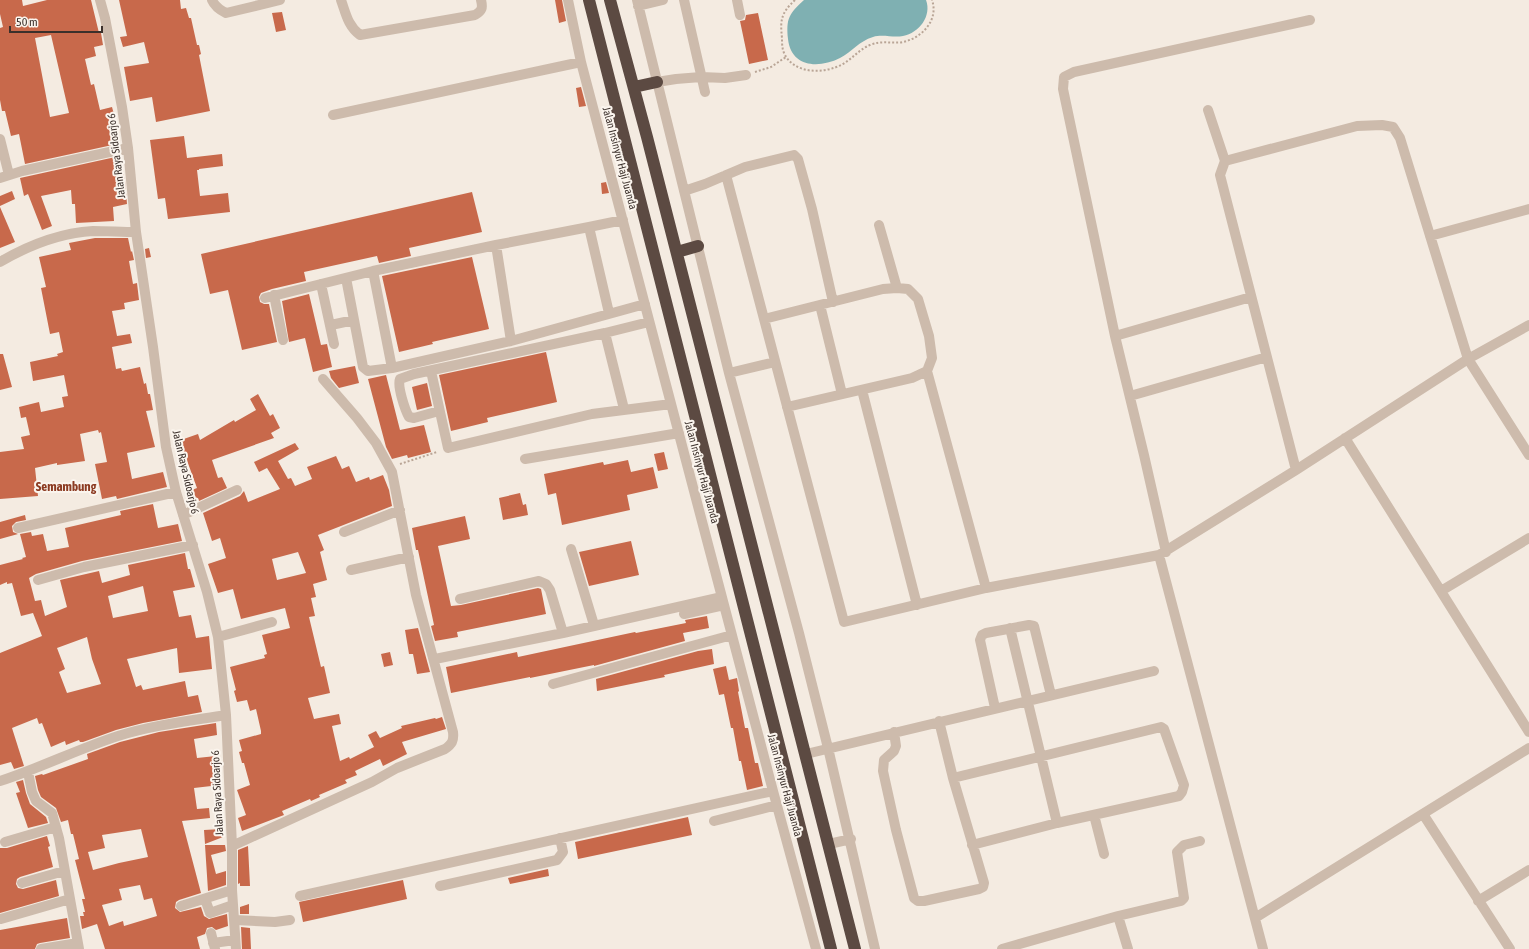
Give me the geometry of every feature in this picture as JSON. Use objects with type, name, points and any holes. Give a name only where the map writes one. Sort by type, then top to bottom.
[{"type":"highway","name":"Jalan Insinyur Haji Juanda","points":[[589,0],[831,949]]},
{"type":"highway","points":[[610,0],[677,252],[855,949]]},
{"type":"highway","points":[[634,87],[665,81]]},
{"type":"highway","points":[[677,252],[698,246]]},
{"type":"street","name":"Jalan Raya Sidoarjo 6","points":[[100,0],[122,107],[128,148],[136,232],[166,447],[176,492],[193,545],[218,637],[226,715],[232,846],[232,890],[236,945]]},
{"type":"street","points":[[212,0],[220,10],[226,13],[280,0]]},
{"type":"street","points":[[341,0],[348,21],[354,30],[360,35],[475,15],[481,11],[483,6],[481,0]]},
{"type":"street","name":"Jalan Insinyur Haji Juanda","points":[[568,0],[581,62],[622,220],[816,949]]},
{"type":"street","points":[[684,0],[705,92]]},
{"type":"street","points":[[737,0],[740,15]]},
{"type":"street","points":[[647,2],[689,189],[698,246],[729,373],[799,633],[828,748],[851,840],[875,949]]},
{"type":"street","points":[[1263,949],[1162,553],[1130,396],[1115,336],[1063,89],[1064,77],[1074,72],[1310,20]]},
{"type":"street","points":[[333,116],[581,62]]},
{"type":"street","points":[[665,81],[701,77],[725,78],[746,75]]},
{"type":"street","points":[[1208,110],[1225,161],[1220,175],[1296,470]]},
{"type":"street","points":[[1225,161],[1357,126],[1382,125],[1393,127],[1400,138],[1468,359],[1529,455]]},
{"type":"street","points":[[0,139],[4,177],[22,171],[128,148]]},
{"type":"street","points":[[689,189],[705,184],[745,166],[794,155],[798,159],[812,209],[833,302]]},
{"type":"street","points":[[726,175],[844,622],[986,588],[1162,553],[1296,470],[1468,359],[1529,325]]},
{"type":"street","points":[[1430,236],[1529,209]]},
{"type":"street","points":[[283,340],[270,296],[373,271],[622,220]]},
{"type":"street","points":[[879,225],[897,288]]},
{"type":"street","points":[[589,227],[609,313]]},
{"type":"street","points":[[0,262],[39,242],[66,235],[93,231],[136,232]]},
{"type":"street","points":[[496,245],[511,341]]},
{"type":"street","points":[[373,271],[392,368]]},
{"type":"street","points":[[346,278],[365,369],[368,371],[392,368],[511,341],[645,304]]},
{"type":"street","points":[[321,284],[334,344]]},
{"type":"street","points":[[764,319],[882,290],[897,288],[908,289],[918,299],[929,336],[932,358],[927,371],[986,588]]},
{"type":"street","points":[[1115,336],[1251,297]]},
{"type":"street","points":[[820,305],[842,394]]},
{"type":"street","points":[[331,325],[354,320]]},
{"type":"street","points":[[439,411],[414,418],[410,417],[404,407],[399,380],[403,377],[649,322]]},
{"type":"street","points":[[605,333],[624,410]]},
{"type":"street","points":[[1130,396],[1266,357]]},
{"type":"street","points":[[729,373],[775,362]]},
{"type":"street","points":[[431,371],[448,448],[592,414],[671,404]]},
{"type":"street","points":[[787,407],[912,378],[927,371]]},
{"type":"street","points":[[232,846],[366,785],[397,768],[445,749],[451,745],[454,739],[435,659],[416,595],[392,472],[376,443],[357,418],[323,379]]},
{"type":"street","points":[[862,390],[917,605]]},
{"type":"street","points":[[525,459],[679,433]]},
{"type":"street","points":[[1345,438],[1529,732]]},
{"type":"street","points":[[183,515],[237,490]]},
{"type":"street","points":[[18,528],[176,492]]},
{"type":"street","points":[[344,532],[400,510]]},
{"type":"street","points":[[1441,591],[1529,538]]},
{"type":"street","points":[[38,580],[84,567],[193,545]]},
{"type":"street","points":[[571,549],[594,625]]},
{"type":"street","points":[[351,570],[409,557]]},
{"type":"street","points":[[460,599],[539,581],[546,584],[550,590],[563,632]]},
{"type":"street","points":[[684,614],[723,601]]},
{"type":"street","points":[[435,659],[594,625],[723,601]]},
{"type":"street","points":[[218,637],[272,622]]},
{"type":"street","points":[[995,708],[980,640],[982,635],[986,633],[1029,625],[1034,626],[1051,695]]},
{"type":"street","points":[[1010,628],[1057,823]]},
{"type":"street","points":[[553,684],[732,635]]},
{"type":"street","points":[[806,754],[1154,671]]},
{"type":"street","points":[[0,781],[28,772],[79,750],[118,736],[153,726],[226,715]]},
{"type":"street","points":[[894,732],[896,746],[894,751],[884,760],[882,771],[914,898],[918,901],[924,901],[979,889],[984,883],[953,778],[940,721]]},
{"type":"street","points":[[953,778],[1161,727],[1164,729],[1184,785],[1182,792],[1178,796],[1057,823],[972,845]]},
{"type":"street","points":[[1255,918],[1529,748]]},
{"type":"street","points":[[28,772],[32,792],[36,801],[52,813],[59,838],[79,946],[41,949]]},
{"type":"street","points":[[300,896],[773,791]]},
{"type":"street","points":[[714,821],[777,805]]},
{"type":"street","points":[[1423,814],[1510,949]]},
{"type":"street","points":[[1094,815],[1104,854]]},
{"type":"street","points":[[5,842],[56,827]]},
{"type":"street","points":[[440,886],[556,860],[563,852],[560,838]]},
{"type":"street","points":[[829,844],[851,840]]},
{"type":"street","points":[[1002,949],[1118,916],[1182,901],[1184,898],[1176,852],[1184,845],[1200,841]]},
{"type":"street","points":[[1478,900],[1529,870]]},
{"type":"street","points":[[22,883],[64,871]]},
{"type":"street","points":[[181,906],[232,890]]},
{"type":"street","points":[[1,919],[70,899]]},
{"type":"street","points":[[205,899],[210,913],[233,905]]},
{"type":"street","points":[[1118,916],[1128,949]]},
{"type":"street","points":[[235,920],[275,922],[290,920]]},
{"type":"street","points":[[213,942],[236,945]]},
{"type":"path","points":[[795,0],[785,10],[781,21],[783,49],[786,57],[794,65],[804,69],[826,70],[842,64],[861,50],[876,43],[908,41],[924,31],[932,21],[934,9],[932,0]]},
{"type":"path","points":[[746,75],[771,67],[786,57]]},
{"type":"path","points":[[392,472],[396,466],[404,462],[448,448]]},
{"type":"water","points":[[804,0],[926,0],[927,12],[926,18],[919,28],[909,34],[903,36],[873,37],[864,41],[840,58],[823,64],[815,64],[800,60],[794,55],[790,48],[788,39],[788,21],[795,9]]},
{"type":"building","points":[[0,0],[22,0],[23,6],[47,0],[91,0],[103,45],[94,47],[96,56],[85,59],[91,85],[94,84],[100,110],[112,107],[115,118],[109,119],[113,137],[115,137],[117,144],[25,164],[19,134],[11,136],[5,111],[2,111],[0,100],[0,28],[3,27],[0,14]],"holes":[[[51,35],[69,113],[50,117],[35,38]]]},
{"type":"building","points":[[119,0],[180,0],[181,9],[186,8],[189,18],[191,18],[197,45],[199,45],[201,54],[199,55],[210,111],[156,122],[152,97],[130,101],[124,67],[149,63],[144,42],[123,47],[120,37],[127,36]]},
{"type":"building","points":[[555,0],[562,0],[566,21],[559,23]]},
{"type":"building","points":[[282,12],[286,30],[276,32],[272,13]]},
{"type":"building","points":[[758,13],[768,60],[749,64],[740,21],[745,20],[746,15]]},
{"type":"building","points":[[581,87],[586,106],[579,107],[576,88]]},
{"type":"building","points":[[184,136],[187,158],[222,154],[223,166],[197,170],[200,196],[228,193],[230,212],[168,219],[165,198],[158,199],[150,140]]},
{"type":"building","points":[[120,156],[125,181],[127,204],[113,207],[114,221],[76,223],[75,204],[72,204],[71,190],[41,196],[52,226],[42,230],[28,194],[24,196],[20,178]]},
{"type":"building","points":[[606,182],[609,193],[602,194],[601,183]]},
{"type":"building","points":[[12,191],[15,199],[0,206],[0,196]]},
{"type":"building","points":[[472,192],[482,232],[409,248],[411,256],[379,263],[377,256],[304,272],[306,281],[261,293],[259,297],[260,302],[269,304],[277,342],[242,350],[228,290],[210,294],[201,254]]},
{"type":"building","points":[[0,207],[15,242],[0,248]]},
{"type":"building","points":[[95,238],[128,238],[131,252],[132,251],[134,260],[129,261],[133,284],[137,283],[139,300],[124,303],[125,309],[112,311],[117,336],[130,334],[132,343],[112,347],[116,369],[121,368],[122,371],[140,367],[144,384],[146,383],[148,394],[150,394],[153,410],[146,411],[155,447],[127,453],[132,479],[163,472],[167,487],[117,499],[116,496],[102,499],[95,464],[107,462],[101,432],[99,433],[98,430],[80,434],[85,461],[57,465],[57,463],[35,468],[38,496],[0,499],[0,452],[24,449],[21,437],[30,435],[26,417],[21,418],[19,407],[39,402],[41,412],[64,407],[62,397],[68,396],[64,375],[33,381],[30,362],[58,356],[57,354],[63,352],[59,332],[50,334],[41,288],[46,287],[39,257],[71,250],[69,243]]},
{"type":"building","points":[[149,248],[151,257],[146,258],[145,249]]},
{"type":"building","points":[[472,257],[489,329],[432,342],[433,344],[399,352],[382,276]]},
{"type":"building","points":[[309,294],[321,345],[327,344],[332,367],[313,372],[305,338],[289,342],[282,301]]},
{"type":"building","points":[[546,352],[557,402],[487,418],[488,422],[451,431],[439,375]]},
{"type":"building","points":[[0,354],[3,354],[12,387],[0,390]]},
{"type":"building","points":[[355,366],[359,383],[339,388],[331,378],[329,371]]},
{"type":"building","points":[[386,375],[400,430],[424,425],[431,452],[408,458],[407,455],[392,459],[386,447],[368,379]]},
{"type":"building","points":[[427,383],[432,406],[417,410],[412,387]]},
{"type":"building","points":[[258,394],[270,416],[273,414],[280,428],[271,433],[274,438],[212,460],[218,478],[222,477],[227,488],[199,501],[198,498],[196,499],[192,490],[197,488],[185,455],[183,455],[178,441],[198,434],[200,440],[234,420],[235,422],[256,410],[250,399]]},
{"type":"building","points":[[295,443],[299,449],[278,461],[288,479],[291,478],[295,486],[312,479],[307,467],[336,456],[342,469],[349,466],[356,482],[369,477],[370,480],[383,475],[389,490],[392,506],[318,535],[324,550],[320,552],[327,580],[313,584],[316,597],[311,598],[315,616],[309,617],[321,667],[324,666],[330,693],[308,698],[314,719],[339,714],[341,724],[332,726],[340,761],[349,757],[350,759],[374,747],[368,735],[376,731],[380,738],[402,728],[401,726],[442,717],[446,729],[402,742],[407,754],[383,766],[380,759],[355,771],[357,775],[345,780],[347,783],[319,795],[320,797],[311,801],[310,799],[282,811],[284,815],[242,831],[238,818],[246,815],[237,790],[250,785],[244,763],[242,763],[239,752],[242,751],[239,740],[261,734],[261,731],[256,709],[250,711],[247,700],[237,702],[234,691],[236,690],[230,667],[265,658],[264,655],[267,654],[262,635],[290,628],[285,608],[241,619],[233,589],[218,593],[208,564],[226,558],[220,538],[212,541],[203,513],[240,496],[244,491],[248,502],[280,489],[267,468],[259,472],[254,462]],"holes":[[[298,552],[306,573],[277,580],[272,559]]]},
{"type":"building","points":[[664,452],[668,469],[658,471],[654,454]]},
{"type":"building","points":[[628,460],[631,472],[653,467],[658,488],[627,495],[630,510],[562,525],[556,493],[548,495],[544,474],[603,462],[604,465]]},
{"type":"building","points":[[520,493],[523,505],[526,504],[528,515],[503,520],[499,498]]},
{"type":"building","points":[[153,504],[158,528],[178,524],[182,541],[82,561],[36,574],[29,578],[35,601],[41,600],[45,616],[67,607],[60,580],[99,571],[102,583],[130,575],[128,565],[185,553],[188,569],[190,569],[195,587],[173,591],[179,617],[191,615],[196,638],[209,636],[212,669],[179,673],[177,648],[127,659],[136,687],[141,685],[143,690],[185,681],[188,697],[198,695],[202,712],[143,723],[116,730],[83,742],[80,742],[79,740],[66,745],[65,741],[51,747],[42,723],[39,724],[37,718],[12,728],[24,766],[14,769],[11,762],[0,765],[0,653],[42,636],[33,613],[21,616],[12,583],[7,584],[7,582],[0,585],[0,565],[26,557],[20,534],[31,532],[32,536],[43,534],[47,551],[69,547],[65,528],[121,515],[120,511]],"holes":[[[143,586],[148,611],[113,618],[108,596]],[[87,637],[92,659],[101,684],[67,693],[59,672],[65,669],[57,648]]]},
{"type":"building","points":[[25,515],[26,520],[16,522],[12,526],[13,532],[18,534],[0,539],[0,522]]},
{"type":"building","points":[[465,516],[470,539],[438,546],[451,606],[538,588],[541,589],[546,614],[457,632],[458,637],[435,641],[431,626],[434,625],[412,528]]},
{"type":"building","points":[[631,541],[639,575],[589,586],[579,552]]},
{"type":"building","points":[[707,616],[709,628],[683,633],[685,641],[594,666],[451,693],[446,667],[517,652],[518,657],[635,632],[686,623],[685,620]]},
{"type":"building","points":[[418,628],[430,672],[417,674],[413,654],[409,654],[405,630]]},
{"type":"building","points":[[712,649],[714,664],[664,675],[665,677],[597,691],[596,679],[698,651]]},
{"type":"building","points":[[390,652],[393,665],[384,667],[381,654]]},
{"type":"building","points":[[726,666],[729,680],[737,678],[738,692],[745,728],[748,728],[755,763],[758,763],[763,786],[747,790],[724,694],[719,695],[713,669]]},
{"type":"building","points":[[216,723],[217,735],[194,739],[197,758],[216,756],[220,785],[194,788],[197,809],[209,808],[210,818],[182,821],[201,893],[179,900],[176,902],[175,908],[180,912],[201,907],[204,916],[209,919],[227,914],[228,926],[216,930],[212,927],[207,928],[205,934],[197,937],[200,949],[105,949],[97,924],[82,929],[80,916],[84,916],[83,912],[85,912],[82,899],[85,899],[75,860],[79,859],[68,820],[61,822],[56,808],[41,797],[35,776],[43,775],[88,759],[87,754],[120,742],[159,732]],"holes":[[[141,829],[148,857],[93,870],[88,852],[105,848],[102,835]],[[140,885],[144,900],[152,898],[157,916],[124,926],[123,921],[109,926],[102,905],[122,900],[119,889]]]},
{"type":"building","points":[[23,780],[30,804],[46,817],[48,823],[28,828],[16,793],[20,792],[16,782]]},
{"type":"building","points":[[688,817],[692,835],[578,859],[575,842]]},
{"type":"building","points":[[222,829],[223,837],[205,844],[204,830]]},
{"type":"building","points":[[47,836],[53,867],[20,877],[17,879],[16,884],[18,888],[23,889],[56,880],[59,896],[0,913],[0,848],[7,848]]},
{"type":"building","points":[[205,845],[225,845],[226,851],[211,855],[216,874],[226,871],[226,885],[208,891]]},
{"type":"building","points":[[248,846],[250,886],[240,886],[240,883],[238,884],[238,850]]},
{"type":"building","points":[[548,869],[549,876],[510,884],[508,878]]},
{"type":"building","points":[[403,880],[407,899],[303,922],[299,902]]},
{"type":"building","points":[[249,904],[249,914],[240,914],[240,907]]},
{"type":"building","points":[[67,918],[70,938],[40,943],[37,944],[35,949],[0,949],[0,930]]},
{"type":"building","points":[[241,927],[250,928],[251,949],[242,949]]},
{"type":"district","name":"Semambung","points":[[66,486]]}]
